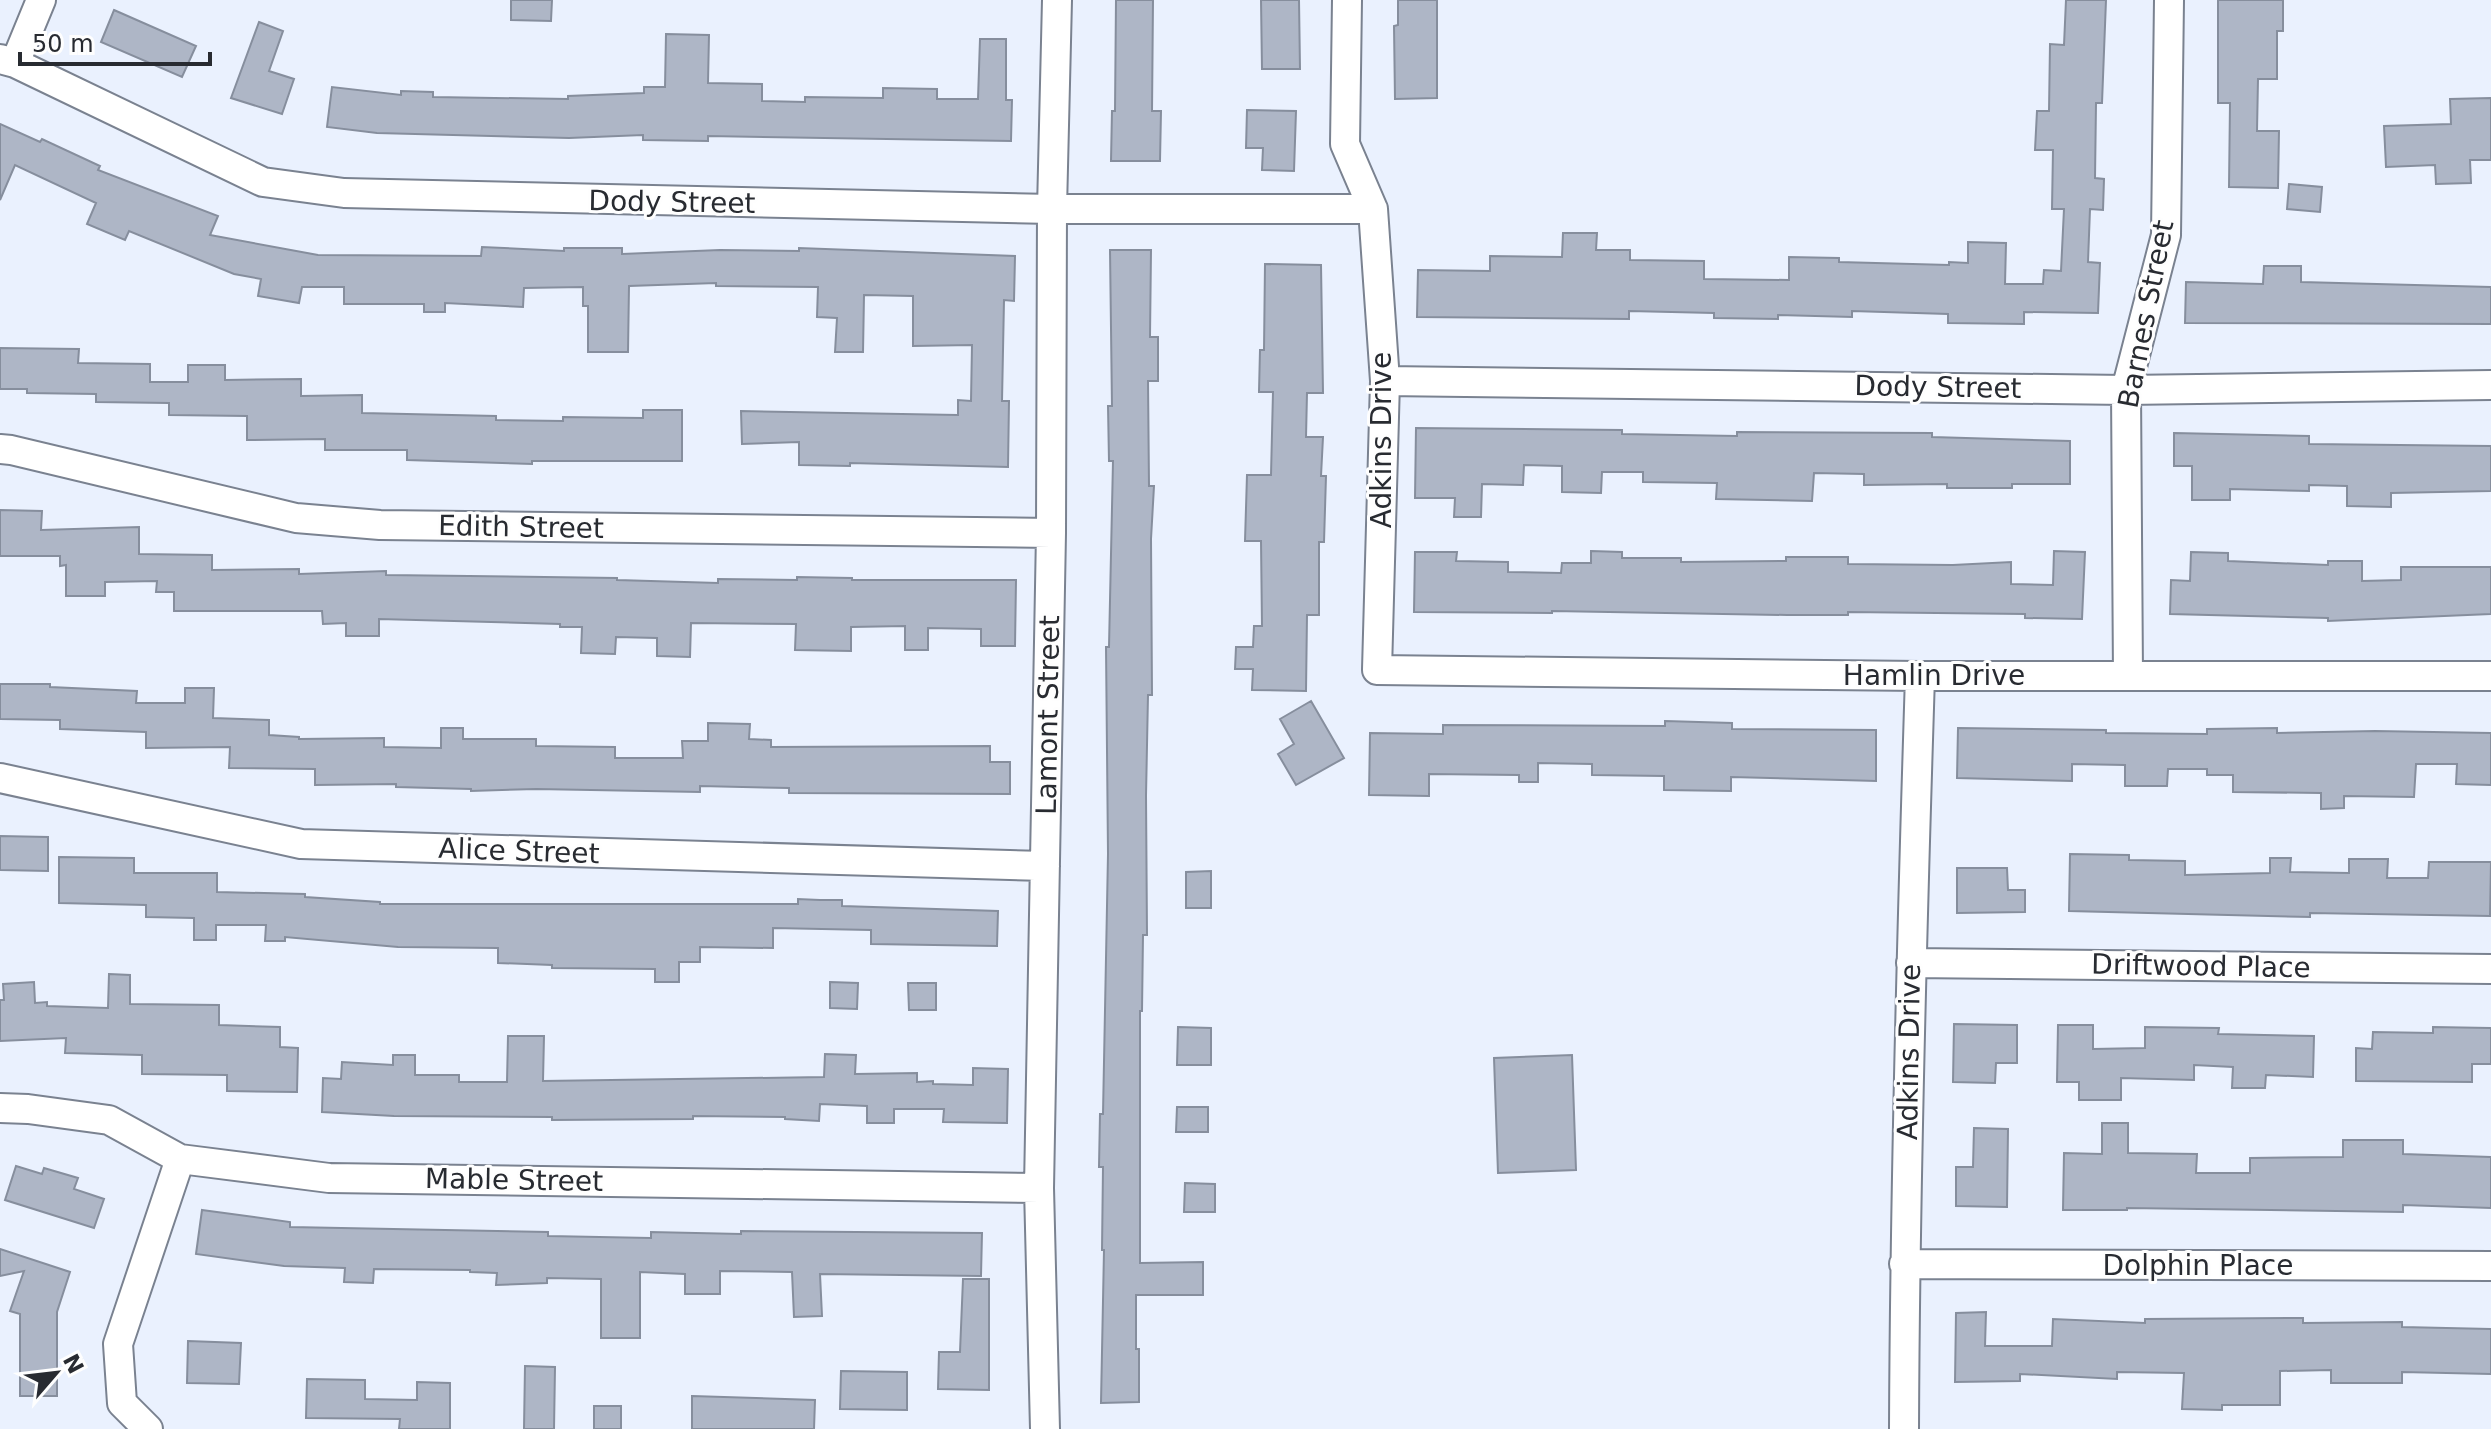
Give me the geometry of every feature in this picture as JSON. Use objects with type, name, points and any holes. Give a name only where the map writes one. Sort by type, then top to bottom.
[{"type":"street","points":[[8,61],[41,0]]},
{"type":"street","name":"Lamont Street","points":[[1045,1429],[1039,1188],[1057,0]]},
{"type":"street","name":"Adkins Drive","points":[[1347,0],[1345,144],[1373,209],[1385,381],[1377,670]]},
{"type":"street","name":"Barnes Street","points":[[2128,676],[2126,390],[2166,235],[2169,0]]},
{"type":"street","name":"Dody Street","points":[[8,61],[263,182],[344,193],[1052,209],[1373,209]]},
{"type":"street","name":"Dody Street","points":[[1385,381],[2126,390],[2491,385]]},
{"type":"street","name":"Edith Street","points":[[0,449],[296,518],[366,524],[1051,533]]},
{"type":"street","name":"Hamlin Drive","points":[[1377,670],[1920,676],[2491,676]]},
{"type":"street","name":"Adkins Drive","points":[[1904,1429],[1904,1264],[1920,676]]},
{"type":"street","name":"Alice Street","points":[[0,778],[301,844],[1045,866]]},
{"type":"street","name":"Driftwood Place","points":[[1911,963],[2491,969]]},
{"type":"street","name":"Mable Street","points":[[0,1108],[109,1120],[180,1159],[329,1178],[1039,1188]]},
{"type":"street","points":[[148,1429],[122,1403],[118,1344],[180,1159]]},
{"type":"street","name":"Dolphin Place","points":[[1904,1264],[2491,1266]]},
{"type":"building","points":[[511,0],[552,0],[551,21],[511,20]]},
{"type":"building","points":[[1116,0],[1153,0],[1152,111],[1161,111],[1160,161],[1111,161],[1112,111],[1115,111]]},
{"type":"building","points":[[1261,0],[1299,0],[1300,69],[1262,69]]},
{"type":"building","points":[[1398,0],[1437,0],[1437,98],[1395,99],[1394,26],[1398,25]]},
{"type":"building","points":[[2066,0],[2106,0],[2102,103],[2096,103],[2095,178],[2104,179],[2103,210],[2090,209],[2088,262],[2100,263],[2098,313],[2024,312],[2024,324],[1948,323],[1948,314],[1852,311],[1852,317],[1778,315],[1778,319],[1714,318],[1714,313],[1629,311],[1629,319],[1417,317],[1418,270],[1490,271],[1490,256],[1562,257],[1563,233],[1597,233],[1596,250],[1630,250],[1630,260],[1704,261],[1704,279],[1789,280],[1789,257],[1839,258],[1839,262],[1968,263],[1968,242],[2006,243],[2005,284],[2043,284],[2044,270],[2061,271],[2064,209],[2052,209],[2053,150],[2035,150],[2037,111],[2049,111],[2050,44],[2064,45]]},
{"type":"building","points":[[2218,0],[2283,0],[2283,31],[2277,31],[2277,79],[2258,79],[2257,131],[2279,131],[2278,188],[2229,187],[2230,103],[2218,103]]},
{"type":"building","points":[[114,10],[196,46],[182,77],[101,42]]},
{"type":"building","points":[[259,22],[283,31],[269,71],[294,79],[282,114],[231,98]]},
{"type":"building","points":[[666,34],[709,35],[708,83],[762,84],[762,101],[805,102],[805,97],[883,98],[883,88],[937,89],[937,99],[978,99],[980,39],[1006,39],[1006,100],[1012,100],[1011,141],[708,136],[708,141],[643,140],[643,135],[569,138],[377,133],[327,127],[332,87],[401,95],[401,91],[433,92],[433,97],[568,99],[568,96],[644,93],[644,87],[665,87]]},
{"type":"building","points":[[2491,98],[2491,160],[2470,160],[2471,183],[2436,184],[2435,165],[2386,167],[2384,126],[2451,124],[2450,99]]},
{"type":"building","points":[[1247,110],[1296,111],[1294,171],[1262,170],[1263,148],[1246,148]]},
{"type":"building","points":[[0,124],[40,142],[42,139],[100,166],[98,170],[218,216],[210,235],[318,255],[481,256],[482,247],[564,251],[564,248],[622,248],[622,254],[799,251],[799,248],[1015,256],[1014,301],[1004,300],[1002,401],[1009,401],[1008,467],[850,463],[850,466],[799,465],[799,442],[742,444],[741,411],[958,415],[958,400],[971,401],[972,345],[913,346],[913,296],[864,295],[863,352],[835,352],[837,318],[817,317],[818,287],[716,286],[716,283],[629,286],[628,352],[588,352],[588,306],[583,306],[583,287],[524,288],[523,307],[445,303],[445,312],[424,312],[424,304],[344,304],[344,287],[302,287],[299,303],[258,296],[261,279],[234,274],[129,231],[125,240],[87,224],[96,203],[15,165],[0,200]]},
{"type":"building","points":[[2289,184],[2322,187],[2320,212],[2287,209]]},
{"type":"building","points":[[1110,250],[1151,250],[1150,337],[1158,337],[1158,381],[1148,381],[1149,486],[1154,486],[1151,539],[1152,695],[1148,695],[1146,796],[1147,935],[1143,935],[1140,1011],[1140,1263],[1203,1262],[1203,1295],[1136,1295],[1139,1402],[1101,1403],[1104,1250],[1103,1167],[1099,1167],[1100,1114],[1103,1114],[1108,854],[1106,647],[1109,647],[1113,461],[1109,461],[1108,406],[1112,406]]},
{"type":"building","points":[[1265,264],[1321,265],[1323,393],[1307,393],[1306,437],[1323,437],[1321,476],[1326,476],[1324,542],[1319,542],[1319,615],[1307,615],[1306,691],[1252,690],[1253,669],[1235,669],[1236,647],[1253,647],[1254,626],[1262,626],[1261,541],[1245,541],[1247,475],[1271,475],[1273,392],[1259,392],[1260,350],[1264,350]]},
{"type":"building","points":[[2264,266],[2301,266],[2301,282],[2491,287],[2491,324],[2185,323],[2186,282],[2263,284]]},
{"type":"building","points":[[0,348],[79,349],[78,363],[150,364],[150,382],[188,382],[188,365],[225,365],[225,380],[301,379],[301,396],[362,395],[362,413],[563,421],[563,417],[643,418],[643,410],[682,410],[682,461],[532,461],[532,464],[407,460],[407,450],[325,450],[325,439],[247,440],[247,416],[169,415],[169,403],[96,402],[96,394],[27,393],[27,389],[0,389]]},
{"type":"building","points":[[1416,428],[1622,430],[1622,434],[1737,436],[1737,432],[1932,433],[1932,437],[2070,441],[2070,484],[2012,484],[2012,488],[1947,488],[1947,484],[1864,485],[1864,474],[1814,473],[1812,501],[1716,499],[1717,483],[1643,482],[1643,472],[1602,472],[1601,493],[1562,492],[1562,466],[1524,465],[1523,485],[1482,484],[1481,517],[1454,517],[1455,498],[1415,498]]},
{"type":"building","points":[[2174,433],[2309,436],[2309,444],[2491,446],[2491,491],[2391,493],[2391,507],[2347,506],[2347,486],[2309,485],[2309,491],[2230,489],[2230,500],[2192,500],[2192,466],[2174,466]]},
{"type":"building","points":[[0,510],[42,511],[41,530],[139,527],[139,554],[212,555],[212,570],[299,569],[299,574],[386,571],[386,575],[617,578],[718,583],[718,579],[797,580],[797,577],[1016,580],[1015,646],[981,646],[981,629],[928,628],[928,650],[905,650],[905,626],[851,627],[851,651],[795,650],[796,624],[691,623],[690,657],[657,656],[657,638],[616,637],[615,654],[581,653],[582,627],[560,627],[560,624],[379,619],[379,636],[346,636],[346,623],[323,624],[322,611],[174,611],[174,592],[156,592],[157,581],[105,582],[105,596],[66,596],[66,565],[60,566],[60,556],[0,556]]},
{"type":"building","points":[[1591,551],[1622,552],[1622,558],[1681,558],[1681,562],[1848,557],[1848,564],[2011,562],[2011,584],[2053,585],[2054,551],[2085,552],[2082,619],[2025,618],[2025,614],[1848,612],[1848,615],[1787,615],[1414,612],[1415,552],[1457,552],[1456,561],[1508,562],[1508,572],[1561,573],[1562,563],[1591,563]]},
{"type":"building","points":[[2191,552],[2228,553],[2228,561],[2328,565],[2328,561],[2362,561],[2362,581],[2401,580],[2401,567],[2491,567],[2491,614],[2328,621],[2328,618],[2170,614],[2171,580],[2190,581]]},
{"type":"building","points":[[0,684],[50,684],[50,687],[137,691],[136,703],[185,703],[185,688],[214,688],[213,718],[269,720],[269,735],[299,739],[384,738],[384,747],[441,748],[441,728],[463,728],[463,739],[536,739],[536,746],[615,747],[615,758],[683,758],[682,741],[708,741],[708,723],[750,724],[749,739],[771,740],[771,747],[990,746],[990,762],[1010,762],[1010,794],[789,793],[789,788],[700,786],[700,792],[471,791],[396,787],[396,784],[315,785],[315,769],[229,768],[230,747],[146,748],[146,732],[60,729],[60,720],[0,719]]},
{"type":"building","points":[[1311,701],[1344,758],[1296,785],[1278,754],[1294,744],[1280,719]]},
{"type":"building","points":[[1665,721],[1732,723],[1732,729],[1876,730],[1876,781],[1731,777],[1731,791],[1664,790],[1664,776],[1592,775],[1592,764],[1538,763],[1538,782],[1519,782],[1519,775],[1429,774],[1429,796],[1369,795],[1370,733],[1443,734],[1443,725],[1665,726]]},
{"type":"building","points":[[1958,728],[2207,734],[2207,729],[2277,728],[2277,733],[2491,733],[2491,785],[2456,784],[2457,764],[2416,764],[2414,797],[2344,796],[2344,808],[2321,809],[2321,793],[2233,792],[2233,775],[2207,775],[2207,769],[2168,769],[2167,786],[2125,786],[2125,765],[2072,764],[2072,781],[1957,778]]},
{"type":"building","points":[[0,836],[48,837],[48,871],[0,870]]},
{"type":"building","points":[[2070,854],[2129,855],[2129,860],[2185,861],[2185,875],[2270,873],[2270,858],[2291,858],[2290,872],[2349,873],[2349,859],[2388,859],[2387,878],[2428,878],[2429,862],[2491,862],[2490,916],[2310,913],[2310,917],[2069,911]]},
{"type":"building","points":[[59,857],[134,858],[134,873],[217,873],[217,892],[305,894],[305,897],[380,904],[798,904],[798,899],[842,900],[842,906],[998,911],[997,946],[871,944],[871,930],[773,928],[773,948],[700,947],[700,962],[679,962],[679,982],[655,982],[655,969],[552,968],[552,965],[498,963],[498,948],[398,947],[285,937],[285,941],[265,941],[266,925],[216,925],[216,940],[194,940],[194,918],[146,917],[146,905],[59,903]]},
{"type":"building","points":[[1957,868],[2007,868],[2008,890],[2025,890],[2025,912],[1957,913]]},
{"type":"building","points":[[1211,871],[1211,908],[1186,908],[1186,872]]},
{"type":"building","points":[[109,974],[130,975],[130,1004],[219,1005],[219,1025],[280,1027],[280,1047],[298,1048],[297,1092],[227,1091],[227,1075],[142,1074],[142,1055],[65,1053],[66,1038],[0,1041],[3,984],[34,982],[35,1003],[47,1002],[47,1006],[108,1008]]},
{"type":"building","points":[[830,982],[858,983],[857,1009],[830,1008]]},
{"type":"building","points":[[908,983],[936,983],[936,1010],[909,1010]]},
{"type":"building","points":[[1954,1024],[2017,1025],[2017,1063],[1996,1063],[1995,1083],[1953,1082]]},
{"type":"building","points":[[2058,1025],[2093,1025],[2093,1049],[2145,1048],[2145,1027],[2219,1028],[2218,1034],[2314,1036],[2313,1077],[2266,1075],[2265,1088],[2232,1088],[2233,1067],[2194,1065],[2194,1080],[2121,1078],[2121,1100],[2079,1100],[2079,1082],[2057,1082]]},
{"type":"building","points":[[1178,1027],[1211,1028],[1211,1065],[1177,1065]]},
{"type":"building","points":[[2433,1027],[2491,1028],[2491,1064],[2472,1064],[2472,1082],[2356,1081],[2356,1048],[2372,1049],[2373,1032],[2433,1033]]},
{"type":"building","points":[[508,1036],[544,1036],[543,1081],[824,1077],[825,1054],[856,1055],[855,1074],[917,1073],[917,1082],[933,1081],[933,1084],[973,1085],[973,1068],[1008,1069],[1007,1123],[943,1122],[944,1109],[894,1109],[894,1123],[867,1123],[867,1106],[820,1104],[819,1121],[785,1117],[693,1116],[693,1119],[552,1120],[552,1117],[394,1116],[322,1112],[323,1078],[341,1079],[342,1062],[393,1065],[393,1055],[415,1055],[415,1075],[459,1075],[459,1082],[507,1082]]},
{"type":"building","points":[[1572,1055],[1576,1170],[1498,1173],[1494,1058]]},
{"type":"building","points":[[1177,1107],[1208,1107],[1208,1132],[1176,1132]]},
{"type":"building","points":[[2102,1123],[2128,1123],[2128,1153],[2197,1154],[2196,1173],[2250,1173],[2250,1158],[2343,1157],[2343,1140],[2403,1140],[2403,1154],[2491,1157],[2491,1208],[2403,1205],[2403,1212],[2063,1210],[2064,1153],[2102,1154]]},
{"type":"building","points":[[1974,1128],[2008,1129],[2007,1207],[1956,1206],[1956,1167],[1973,1167]]},
{"type":"building","points":[[16,1166],[42,1174],[44,1168],[78,1178],[74,1189],[104,1199],[94,1228],[5,1200]]},
{"type":"building","points":[[1185,1183],[1215,1184],[1215,1212],[1184,1212]]},
{"type":"building","points":[[202,1210],[290,1222],[290,1227],[548,1232],[548,1236],[651,1238],[651,1232],[741,1234],[741,1231],[982,1233],[981,1276],[820,1274],[822,1316],[794,1317],[792,1272],[720,1271],[720,1294],[685,1294],[685,1274],[640,1272],[640,1338],[601,1338],[601,1279],[547,1278],[547,1283],[496,1285],[497,1273],[374,1269],[373,1283],[344,1282],[345,1268],[284,1266],[196,1254]]},
{"type":"building","points":[[0,1249],[70,1272],[57,1312],[57,1396],[20,1396],[20,1314],[10,1311],[24,1271],[0,1276]]},
{"type":"building","points":[[963,1279],[989,1279],[989,1390],[938,1389],[939,1352],[960,1352]]},
{"type":"building","points":[[1986,1312],[1985,1346],[2052,1346],[2053,1319],[2145,1323],[2145,1319],[2303,1318],[2303,1323],[2402,1322],[2402,1327],[2491,1329],[2491,1374],[2402,1372],[2402,1383],[2331,1383],[2331,1370],[2280,1371],[2280,1405],[2222,1405],[2222,1410],[2182,1409],[2184,1373],[2117,1372],[2117,1379],[2020,1374],[2020,1381],[1955,1382],[1956,1313]]},
{"type":"building","points":[[188,1341],[241,1343],[239,1384],[187,1383]]},
{"type":"building","points":[[525,1366],[555,1367],[554,1429],[524,1429]]},
{"type":"building","points":[[841,1371],[907,1372],[907,1410],[840,1409]]},
{"type":"building","points":[[307,1379],[365,1380],[365,1399],[417,1400],[417,1382],[450,1383],[450,1429],[399,1429],[400,1419],[306,1418]]},
{"type":"building","points":[[692,1396],[815,1400],[814,1429],[692,1429]]},
{"type":"building","points":[[594,1406],[621,1406],[621,1429],[594,1429]]}]
